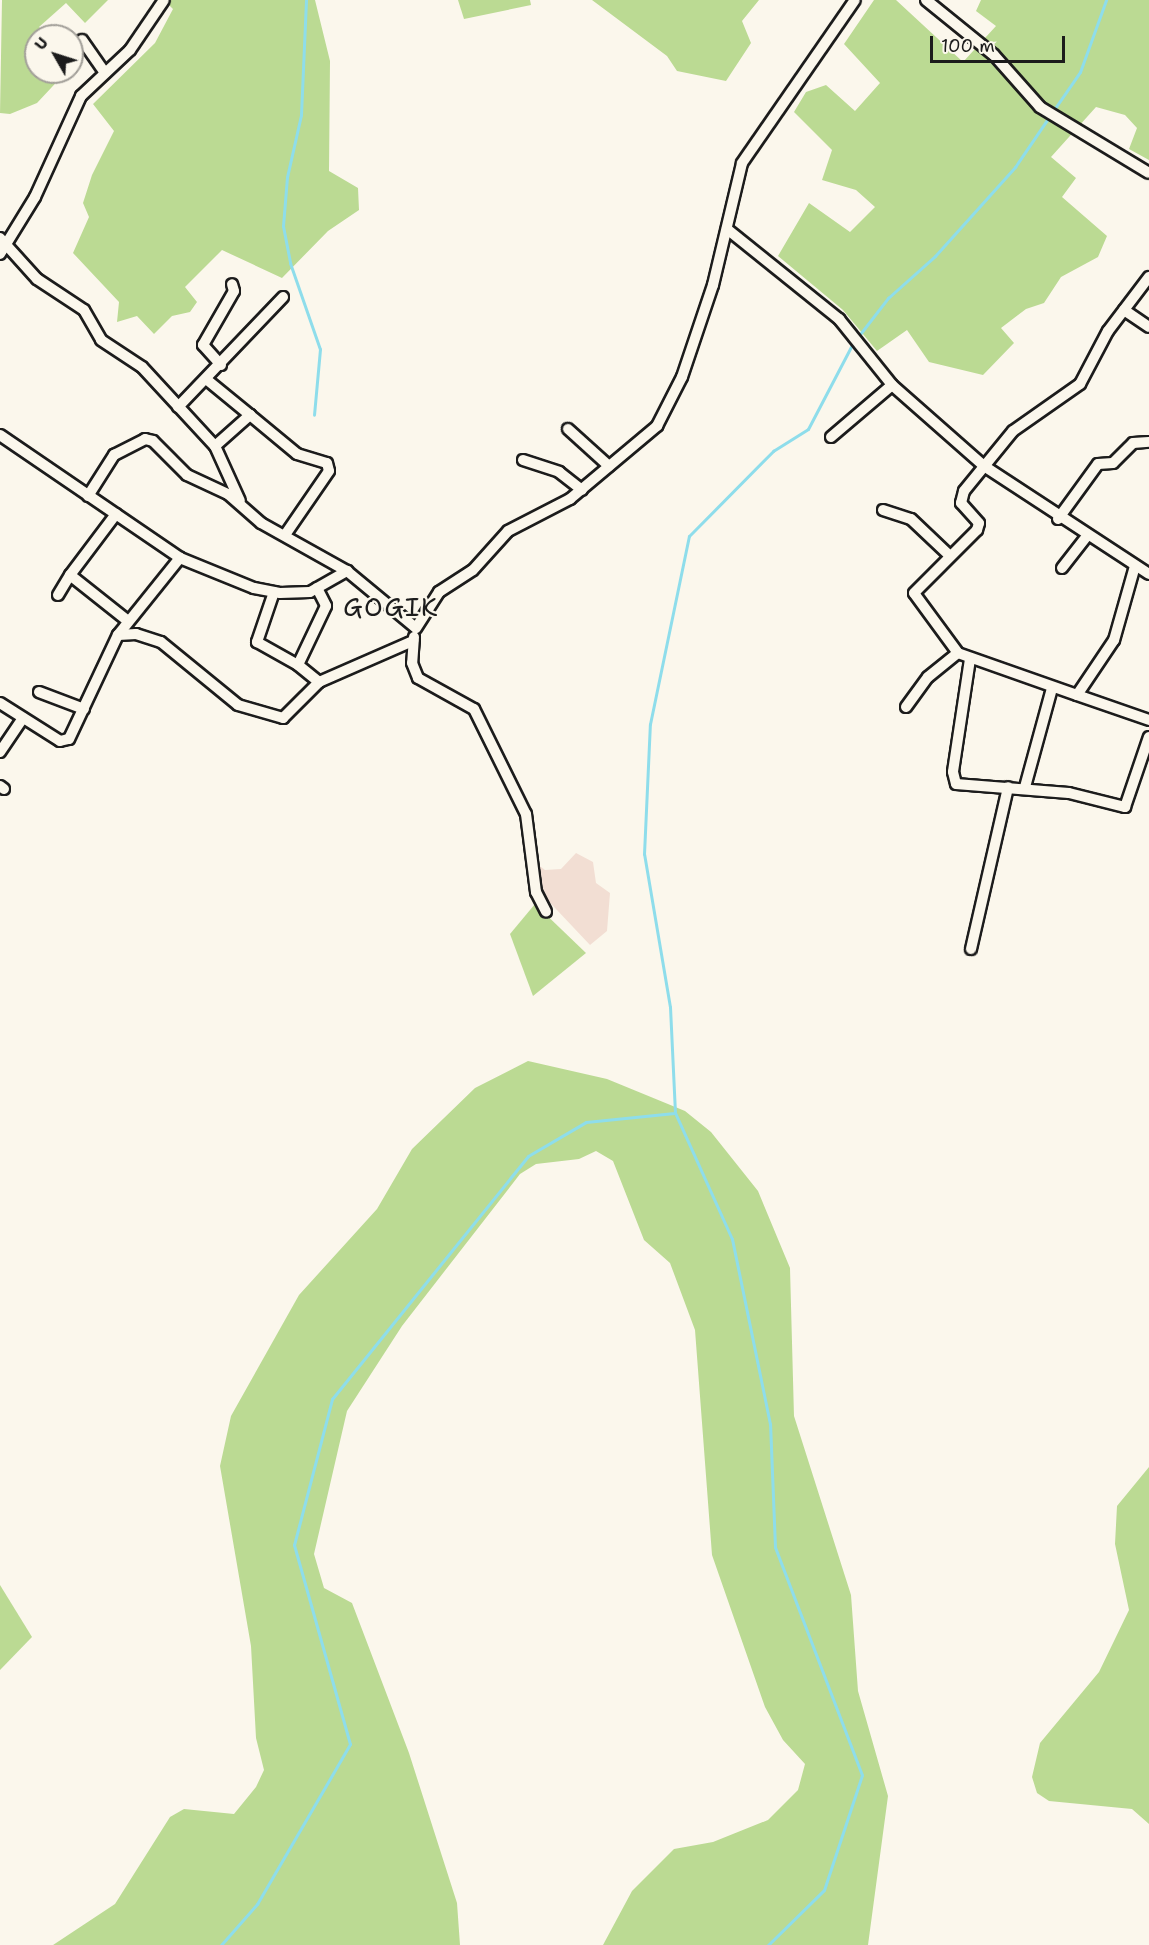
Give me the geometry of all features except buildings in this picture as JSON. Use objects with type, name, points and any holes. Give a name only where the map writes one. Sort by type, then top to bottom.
[{"type":"street","points":[[164,0],[130,50],[75,106],[2,246],[42,283],[84,309],[101,340],[142,368],[214,446],[240,501],[261,523],[347,571],[416,628]]},
{"type":"street","points":[[546,912],[533,876],[526,814],[474,709],[418,678],[412,663],[416,628],[439,592],[473,570],[508,531],[582,490],[657,426],[673,398],[727,229],[746,155],[855,0]]},
{"type":"street","points":[[926,0],[994,55],[1040,107],[1149,173]]},
{"type":"street","points":[[84,43],[105,73]]},
{"type":"street","points":[[727,229],[858,339],[892,385],[984,465],[1058,519],[1149,574]]},
{"type":"street","points":[[1149,277],[1124,310],[1080,384],[1022,423],[984,465],[961,500],[979,527],[914,593],[958,653],[1052,688],[1149,720]]},
{"type":"street","points":[[221,365],[203,345],[234,291],[231,284]]},
{"type":"street","points":[[178,407],[221,365],[283,297]]},
{"type":"street","points":[[1124,310],[1149,327]]},
{"type":"street","points":[[206,379],[297,454],[330,467],[285,535]]},
{"type":"street","points":[[831,437],[892,385]]},
{"type":"street","points":[[214,446],[250,415]]},
{"type":"street","points":[[568,429],[609,466]]},
{"type":"street","points":[[0,435],[180,558],[274,592],[317,588],[347,571]]},
{"type":"street","points":[[88,496],[114,455],[145,440],[153,441],[187,476],[240,501]]},
{"type":"street","points":[[1058,519],[1098,464],[1113,463],[1133,443],[1149,442]]},
{"type":"street","points":[[523,460],[559,472],[582,490]]},
{"type":"street","points":[[883,510],[911,519],[950,556]]},
{"type":"street","points":[[58,595],[70,575],[116,514]]},
{"type":"street","points":[[1062,568],[1086,537]]},
{"type":"street","points":[[0,703],[65,741],[78,729],[84,710],[118,635],[180,558]]},
{"type":"street","points":[[1077,695],[1114,640],[1135,566]]},
{"type":"street","points":[[70,575],[128,621]]},
{"type":"street","points":[[298,665],[326,606],[317,588]]},
{"type":"street","points":[[274,592],[257,642],[298,665],[319,682]]},
{"type":"street","points":[[118,635],[136,634],[161,642],[238,705],[258,714],[283,718],[319,682],[413,641]]},
{"type":"street","points":[[906,708],[928,677],[958,653]]},
{"type":"street","points":[[970,659],[953,780],[962,785],[1025,787],[1125,807],[1149,737]]},
{"type":"street","points":[[1025,787],[1052,688]]},
{"type":"street","points":[[39,692],[84,710]]},
{"type":"street","points":[[0,752],[23,718]]},
{"type":"street","points":[[971,949],[1008,787]]},
{"type":"shaded area","points":[[576,853],[593,862],[596,883],[610,893],[607,931],[590,945],[539,891],[537,864],[545,870],[561,869]]},
{"type":"green space","points":[[2,0],[108,0],[85,23],[66,3],[42,24],[24,24],[24,84],[55,84],[37,103],[10,114],[0,113]]},
{"type":"green space","points":[[164,0],[315,0],[330,61],[329,171],[358,188],[359,210],[328,231],[282,278],[222,250],[185,287],[197,302],[190,312],[172,316],[154,334],[137,316],[117,322],[119,302],[73,253],[89,217],[83,203],[92,175],[114,131],[93,104],[155,43],[173,9]]},
{"type":"green space","points":[[458,0],[530,0],[531,5],[464,19]]},
{"type":"green space","points":[[592,0],[759,0],[742,21],[751,43],[726,81],[677,71],[667,56]]},
{"type":"green space","points":[[874,0],[896,0],[963,62],[996,26],[976,11],[981,0],[1149,0],[1149,160],[1129,149],[1137,128],[1125,115],[1096,107],[1051,157],[1076,178],[1062,197],[1107,236],[1098,257],[1061,277],[1044,303],[1026,309],[1001,328],[1014,343],[983,375],[929,362],[907,330],[877,351],[843,310],[778,256],[809,203],[850,232],[875,207],[856,190],[822,180],[832,150],[794,112],[806,92],[826,85],[855,111],[880,83],[844,44]]},
{"type":"green space","points":[[535,904],[586,953],[533,996],[510,934]]},
{"type":"green space","points":[[528,1061],[607,1079],[685,1111],[711,1132],[758,1191],[790,1268],[794,1416],[851,1595],[858,1691],[888,1796],[868,1945],[603,1945],[632,1891],[674,1849],[713,1842],[768,1820],[798,1790],[805,1764],[783,1740],[765,1707],[712,1555],[695,1330],[670,1263],[644,1240],[613,1161],[596,1151],[579,1159],[536,1164],[520,1174],[402,1326],[347,1411],[314,1554],[324,1588],[352,1603],[409,1753],[457,1903],[460,1945],[53,1945],[115,1904],[170,1817],[184,1809],[234,1814],[256,1787],[264,1770],[256,1738],[251,1646],[220,1466],[231,1416],[299,1295],[377,1209],[412,1149],[475,1088]]},
{"type":"green space","points":[[1149,1467],[1149,1824],[1132,1809],[1049,1801],[1037,1793],[1032,1777],[1040,1743],[1099,1672],[1129,1610],[1115,1544],[1117,1506]]},
{"type":"green space","points":[[0,1585],[32,1637],[0,1670]]},
{"type":"waterway","points":[[306,0],[301,115],[287,177],[283,226],[290,263],[320,349],[314,415]]},
{"type":"waterway","points":[[1053,111],[1080,72],[1106,0]]},
{"type":"waterway","points":[[857,338],[888,298],[935,256],[1015,167],[1049,117]]},
{"type":"waterway","points":[[768,1945],[824,1890],[862,1775],[775,1547],[770,1424],[732,1239],[675,1113],[670,1007],[644,854],[650,724],[689,536],[773,451],[808,429],[853,343]]},
{"type":"waterway","points":[[221,1945],[257,1904],[350,1744],[294,1545],[332,1399],[528,1156],[586,1122],[675,1113]]},
{"type":"district","name":"GOGIK","points":[[391,607]]}]
